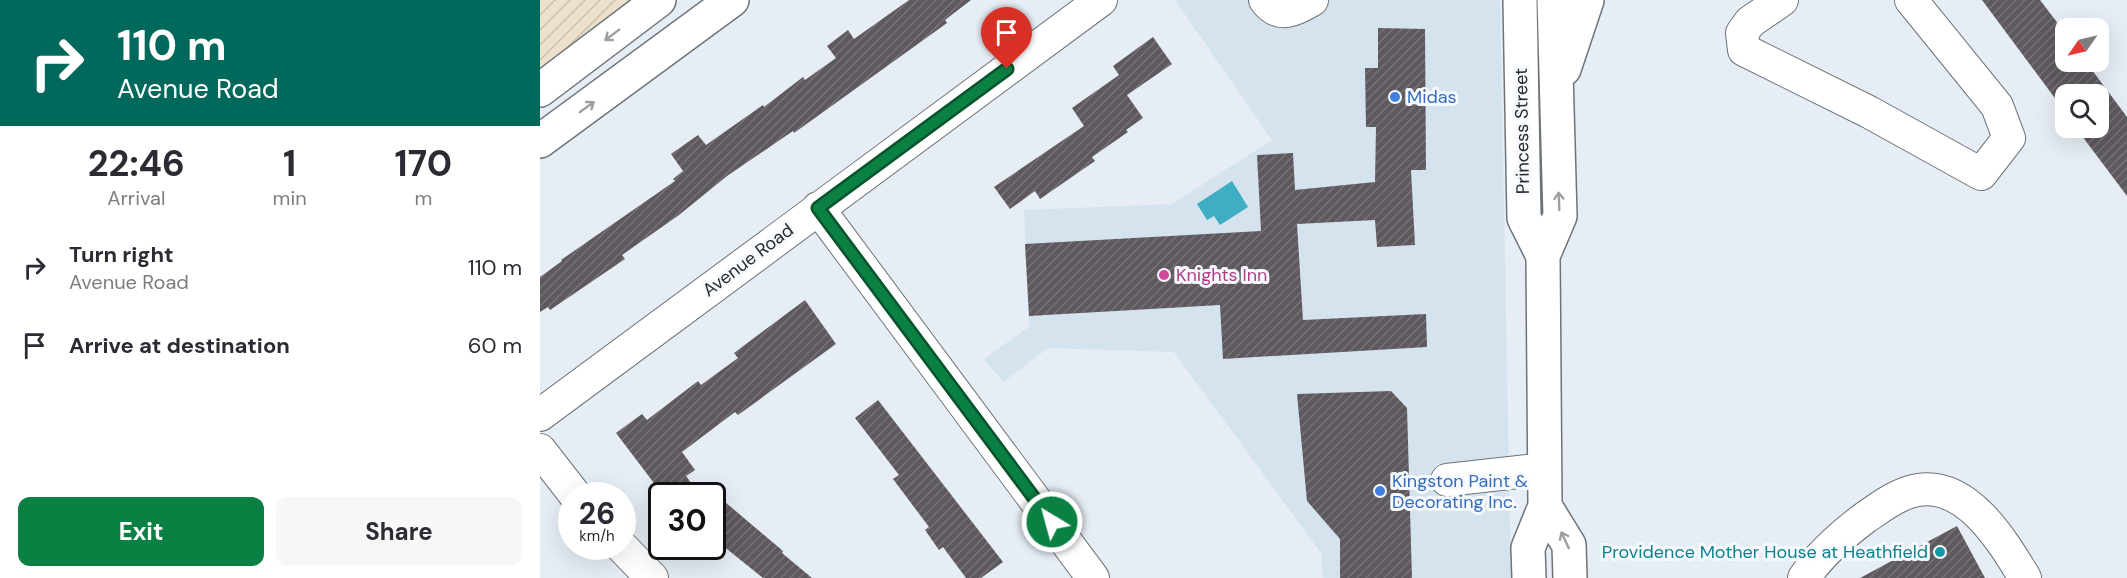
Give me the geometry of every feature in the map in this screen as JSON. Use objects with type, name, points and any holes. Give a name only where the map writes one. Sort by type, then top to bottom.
[{"type":"main road","points":[[540,90],[659,0]]},
{"type":"main road","points":[[540,141],[732,0]]},
{"type":"main road","name":"Princess Street","points":[[1520,0],[1524,218],[1544,256]]},
{"type":"main road","name":"Princess Street","points":[[1529,578],[1528,548],[1545,506],[1544,256],[1560,216],[1554,0]]},
{"type":"main road","points":[[1556,96],[1587,0]]},
{"type":"main road","points":[[1545,506],[1569,544],[1570,578]]},
{"type":"street","name":"Avenue Road","points":[[540,415],[1101,0]]},
{"type":"street","points":[[1265,0],[1282,13],[1294,11],[1312,0]]},
{"type":"street","points":[[1782,0],[1750,22],[1742,33],[1744,50],[1869,112],[1982,174],[2009,138],[1997,105],[1911,0]]},
{"type":"street","points":[[818,208],[1093,578]]},
{"type":"street","points":[[540,450],[564,482]]},
{"type":"street","points":[[1447,480],[1544,469]]},
{"type":"street","points":[[1804,578],[1813,564],[1851,528],[1889,500],[1919,490],[1946,492],[1975,510],[2005,546],[2025,578]]},
{"type":"street","points":[[635,560],[652,578]]},
{"type":"shaded area","points":[[540,0],[634,0],[540,70]]},
{"type":"shaded area","points":[[1175,0],[1500,0],[1511,578],[1323,578],[1321,553],[1174,352],[1048,348],[1003,382],[984,359],[1029,327],[1024,210],[1172,204],[1272,140]]},
{"type":"water","points":[[1232,181],[1248,207],[1220,225],[1214,216],[1207,220],[1197,204]]},
{"type":"building","points":[[909,0],[971,0],[945,20],[947,23],[794,133],[793,131],[727,176],[679,215],[622,255],[625,259],[550,310],[548,307],[540,312],[540,277],[675,181],[673,179],[683,171],[671,154],[698,135],[706,145],[763,105],[764,107],[803,77],[805,80],[836,58],[827,46],[848,30],[854,39]]},
{"type":"building","points":[[1982,0],[2040,0],[2055,20],[2055,72],[2093,72],[2102,84],[2055,84],[2055,98]]},
{"type":"building","name":"Knights Inn","points":[[1378,28],[1425,29],[1426,170],[1411,170],[1415,245],[1377,247],[1375,220],[1297,224],[1303,320],[1426,314],[1427,347],[1223,359],[1220,305],[1029,316],[1025,244],[1261,231],[1257,155],[1293,153],[1295,190],[1375,182],[1376,127],[1366,127],[1365,68],[1378,68]]},
{"type":"building","points":[[1153,37],[1172,64],[1127,95],[1143,118],[1126,130],[1128,132],[1092,157],[1095,161],[1040,199],[1035,191],[1010,209],[994,187],[1084,126],[1072,108],[1119,75],[1113,66]]},
{"type":"building","points":[[2109,93],[2127,117],[2127,196],[2084,138],[2109,138]]},
{"type":"building","points":[[805,300],[836,344],[738,415],[735,412],[682,452],[695,470],[686,476],[690,482],[653,482],[616,433],[642,414],[647,420],[698,381],[701,385],[738,358],[734,353]]},
{"type":"building","points":[[1391,391],[1407,408],[1412,578],[1340,578],[1340,539],[1307,501],[1297,394]]},
{"type":"building","points":[[878,400],[1003,562],[981,578],[966,578],[943,547],[939,550],[925,530],[929,527],[893,479],[899,475],[855,418]]},
{"type":"building","points":[[726,503],[812,578],[763,578],[726,548]]},
{"type":"building","name":"Providence Mother House at Heathfield","points":[[1957,526],[1985,578],[1860,578]]},
{"type":"place","name":"Midas","points":[[1395,97]]},
{"type":"place","name":"Knights Inn","points":[[1164,275]]},
{"type":"place","name":"Kingston Paint & Decorating Inc.","points":[[1380,491]]},
{"type":"place","name":"Providence Mother House at Heathfield","points":[[1940,552]]},
{"type":"route","points":[[1007,69],[818,208],[1052,522]]}]
